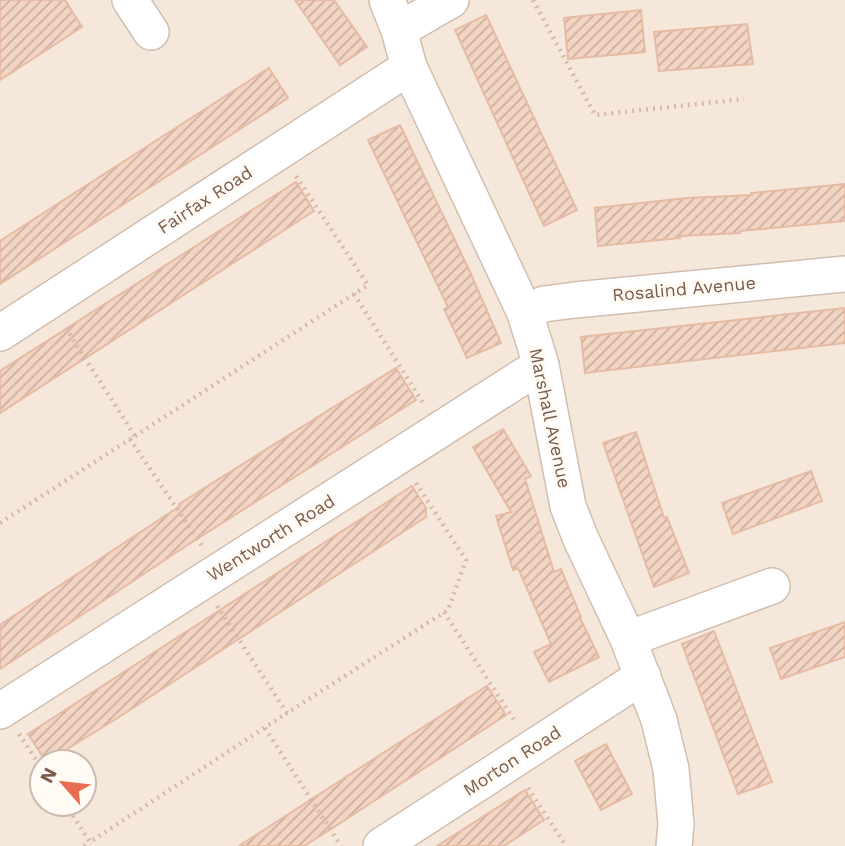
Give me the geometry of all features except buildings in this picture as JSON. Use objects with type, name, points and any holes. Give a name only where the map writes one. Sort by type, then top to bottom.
[{"type":"street","points":[[130,0],[151,32]]},
{"type":"street","points":[[393,15],[451,0]]},
{"type":"street","name":"Marshall Avenue","points":[[393,15],[409,67],[525,313],[541,365],[568,506],[628,639],[659,720],[671,769],[676,824],[674,846]]},
{"type":"street","name":"Fairfax Road","points":[[0,333],[409,67]]},
{"type":"street","name":"Rosalind Avenue","points":[[525,313],[544,304],[575,300],[845,274]]},
{"type":"street","name":"Wentworth Road","points":[[1,710],[541,365]]},
{"type":"street","points":[[628,639],[772,586]]},
{"type":"street","name":"Morton Road","points":[[381,846],[643,676]]},
{"type":"path","points":[[533,0],[595,115],[744,99]]},
{"type":"path","points":[[0,523],[369,285],[280,151]]},
{"type":"path","points":[[354,294],[440,430]]},
{"type":"path","points":[[49,301],[132,437],[287,713]]},
{"type":"path","points":[[84,846],[448,610],[466,560],[399,456]]},
{"type":"path","points":[[444,612],[522,755],[566,846]]},
{"type":"path","points":[[1,710],[28,749]]},
{"type":"path","points":[[265,728],[341,846]]},
{"type":"path","points":[[74,818],[90,842]]},
{"type":"shaded area","points":[[0,0],[845,0],[845,846],[0,846]]}]
